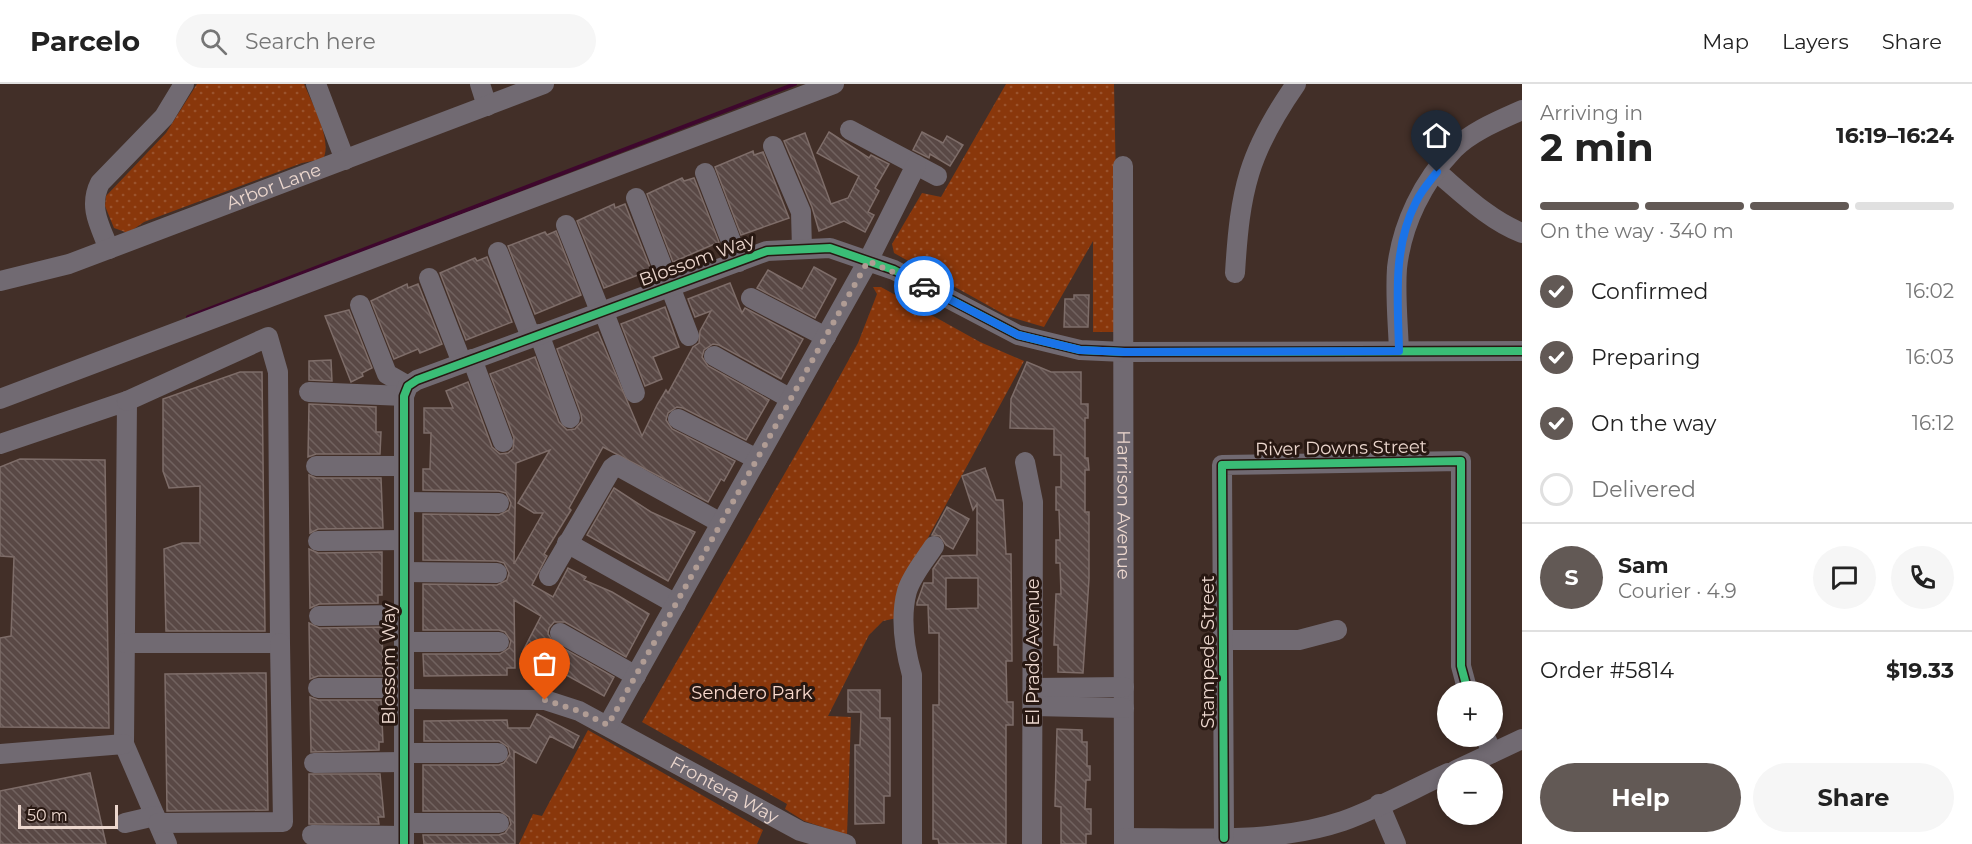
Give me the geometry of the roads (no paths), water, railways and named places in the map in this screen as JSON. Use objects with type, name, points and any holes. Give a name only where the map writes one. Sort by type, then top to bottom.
[{"type":"street","points":[[109,249],[95,215],[93,204],[95,193],[100,183],[164,117],[184,84]]},
{"type":"street","points":[[316,84],[345,160]]},
{"type":"street","points":[[480,84],[487,106]]},
{"type":"street","name":"Arbor Lane","points":[[0,281],[69,264],[544,84]]},
{"type":"street","points":[[0,399],[834,84]]},
{"type":"street","points":[[1235,273],[1238,216],[1247,174],[1271,121],[1296,84]]},
{"type":"street","points":[[1399,351],[1397,269],[1403,232],[1416,200],[1454,148],[1480,131],[1522,110]]},
{"type":"street","points":[[850,130],[937,176]]},
{"type":"street","points":[[773,146],[801,212],[802,249]]},
{"type":"street","points":[[608,725],[868,261],[916,165]]},
{"type":"street","name":"Harrison Avenue","points":[[1123,166],[1124,841]]},
{"type":"street","points":[[1437,172],[1474,204],[1509,228],[1522,232]]},
{"type":"street","points":[[705,173],[739,262]]},
{"type":"street","points":[[636,198],[689,336]]},
{"type":"street","points":[[566,225],[635,393]]},
{"type":"street","name":"Blossom Way","points":[[404,834],[406,391],[467,361],[767,251],[830,248],[894,270],[1018,335],[1080,350],[1125,352],[1522,351]]},
{"type":"street","points":[[498,252],[570,418]]},
{"type":"street","points":[[429,278],[503,442]]},
{"type":"street","points":[[751,298],[826,337]]},
{"type":"street","points":[[360,305],[387,374],[406,391]]},
{"type":"street","points":[[0,444],[128,401],[268,337],[278,372],[283,822],[156,820],[125,823]]},
{"type":"street","points":[[714,356],[791,399]]},
{"type":"street","points":[[309,392],[406,391]]},
{"type":"street","points":[[128,401],[124,744],[167,844]]},
{"type":"street","points":[[678,419],[757,459]]},
{"type":"street","name":"River Downs Street","points":[[1222,465],[1461,461],[1461,666],[1465,681]]},
{"type":"street","name":"El Prado Avenue","points":[[1025,462],[1033,502],[1032,844]]},
{"type":"street","points":[[549,576],[612,468],[616,465],[721,523]]},
{"type":"street","name":"Stampede Street","points":[[1222,465],[1224,838]]},
{"type":"street","points":[[316,466],[404,466]]},
{"type":"street","points":[[404,502],[500,503]]},
{"type":"street","points":[[318,541],[404,540]]},
{"type":"street","points":[[567,543],[676,604]]},
{"type":"street","points":[[912,844],[912,675],[905,651],[907,592],[934,546]]},
{"type":"street","points":[[404,572],[497,573]]},
{"type":"street","points":[[319,616],[404,615]]},
{"type":"street","points":[[1223,640],[1299,640],[1337,630]]},
{"type":"street","points":[[560,633],[636,676]]},
{"type":"street","points":[[404,642],[499,642]]},
{"type":"street","points":[[125,643],[280,643]]},
{"type":"street","points":[[1034,697],[1124,687]]},
{"type":"street","name":"Frontera Way","points":[[318,688],[545,700],[579,711],[608,725],[800,831],[846,844]]},
{"type":"street","points":[[1034,697],[1124,708]]},
{"type":"street","points":[[1503,743],[1522,740]]},
{"type":"street","points":[[0,754],[124,744]]},
{"type":"street","points":[[1470,759],[1485,747]]},
{"type":"street","points":[[314,763],[498,753]]},
{"type":"street","points":[[1124,841],[1275,836],[1342,821],[1437,778]]},
{"type":"street","points":[[1379,804],[1396,844]]},
{"type":"street","points":[[312,836],[404,834],[499,823]]},
{"type":"waterway","points":[[188,317],[795,84]]},
{"type":"park label","name":"Sendero Park","points":[[752,693]]}]
